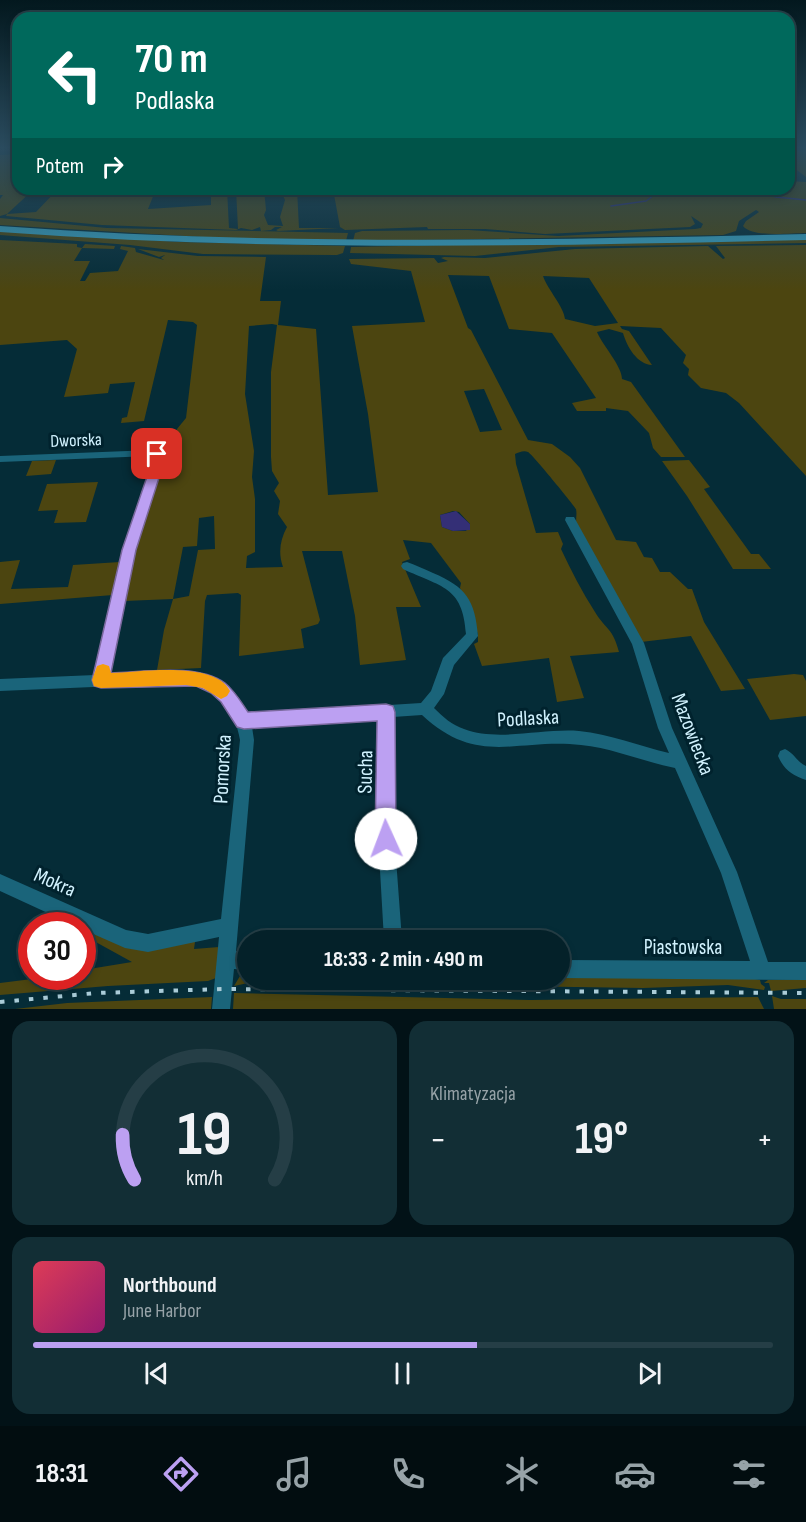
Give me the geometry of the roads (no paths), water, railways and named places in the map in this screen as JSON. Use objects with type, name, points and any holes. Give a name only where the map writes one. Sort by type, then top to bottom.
[{"type":"main road","points":[[0,228],[161,237],[323,242],[806,236]]},
{"type":"street","name":"Dworska","points":[[0,459],[157,454],[159,459],[129,550],[101,680]]},
{"type":"street","name":"Mazowiecka","points":[[570,520],[638,643],[665,728],[729,872],[762,970]]},
{"type":"street","points":[[244,721],[424,709],[437,694],[448,662],[472,636],[472,629],[465,603],[454,587],[407,566]]},
{"type":"street","name":"Pomorska","points":[[0,685],[101,680],[197,679],[217,687],[227,696],[244,721],[247,740],[221,1009]]},
{"type":"street","name":"Podlaska","points":[[424,709],[436,722],[448,729],[481,742],[502,742],[554,735],[608,742],[679,762]]},
{"type":"street","name":"Sucha","points":[[386,712],[385,818],[392,930]]},
{"type":"street","points":[[785,756],[796,769],[806,773]]},
{"type":"street","name":"Mokra","points":[[0,882],[125,939],[148,943],[229,926]]},
{"type":"street","points":[[227,960],[237,960]]},
{"type":"street","name":"Piastowska","points":[[570,969],[806,971]]},
{"type":"waterway","points":[[611,206],[646,201],[654,195]]},
{"type":"waterway","points":[[769,195],[806,200]]},
{"type":"railway","points":[[0,1002],[96,993],[223,989],[806,993]]}]
